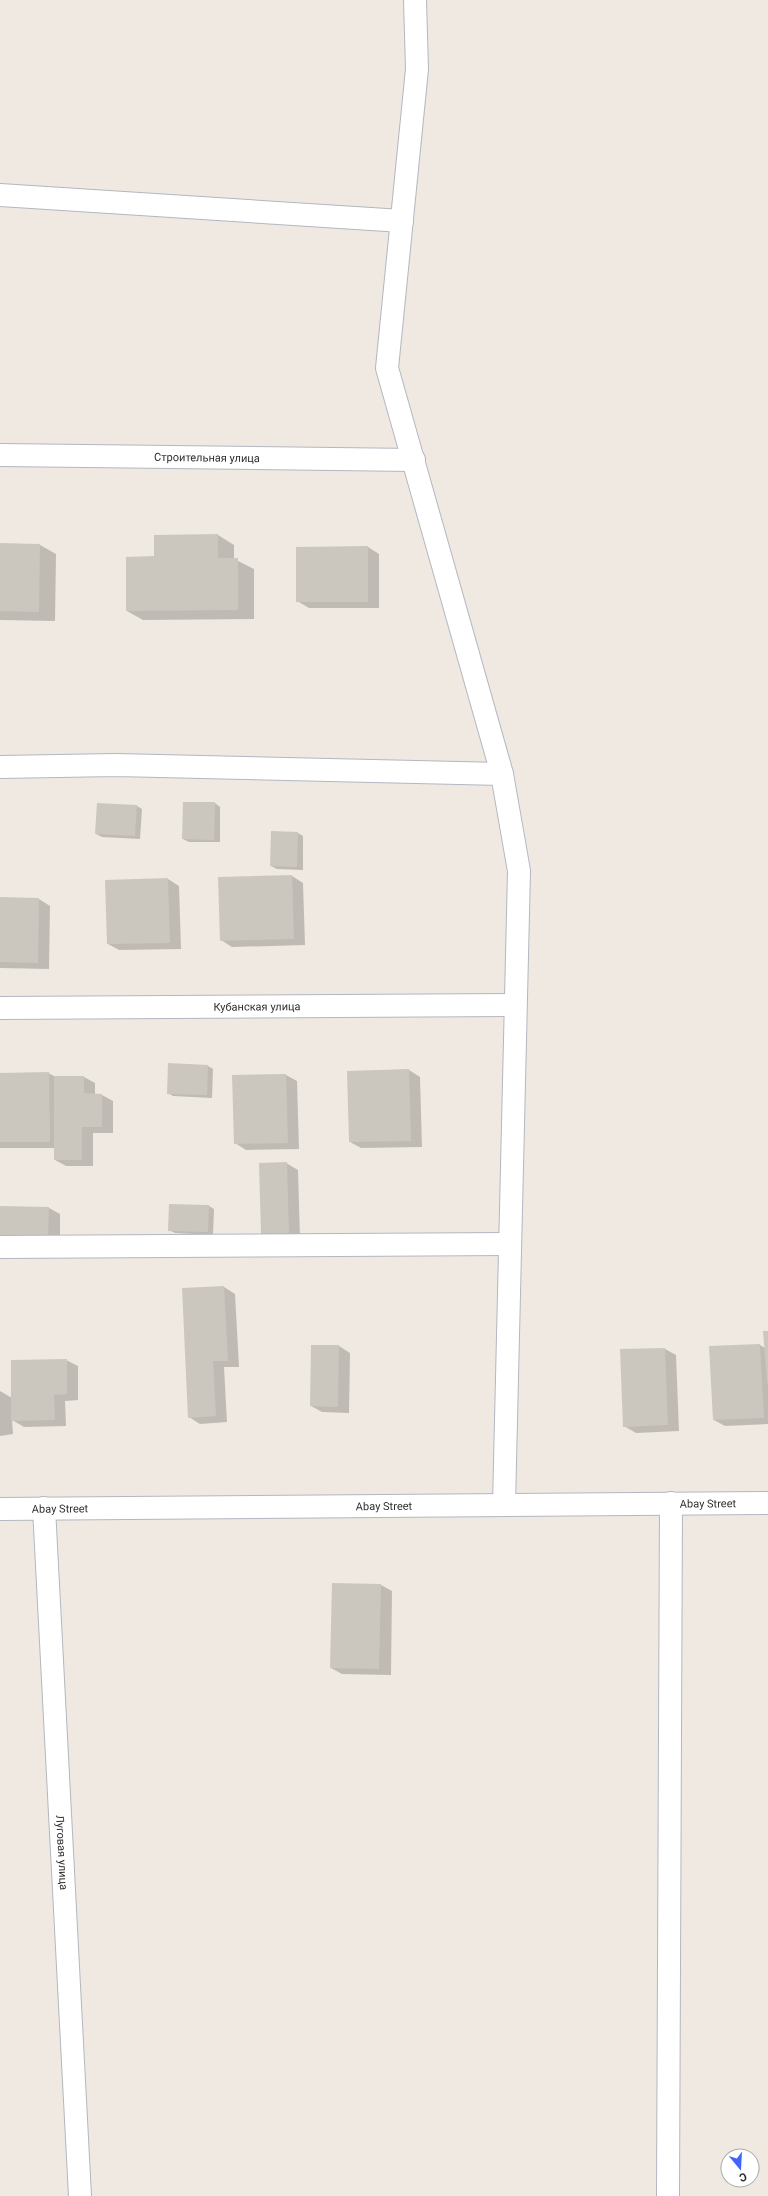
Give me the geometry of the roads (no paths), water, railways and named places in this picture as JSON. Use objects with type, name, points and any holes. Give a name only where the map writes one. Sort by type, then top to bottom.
[{"type":"street","points":[[415,0],[417,69],[387,368],[502,774],[519,871],[504,1505]]},
{"type":"street","points":[[0,195],[402,221]]},
{"type":"street","name":"Строительная улица","points":[[0,455],[414,460]]},
{"type":"street","points":[[0,767],[116,765],[502,774]]},
{"type":"street","name":"Кубанская улица","points":[[0,1008],[515,1005]]},
{"type":"street","points":[[0,1247],[509,1244]]},
{"type":"street","name":"Abay Street","points":[[0,1508],[768,1502]]},
{"type":"street","points":[[668,2196],[671,1503]]},
{"type":"street","name":"Луговая улица","points":[[44,1508],[80,2196]]}]
